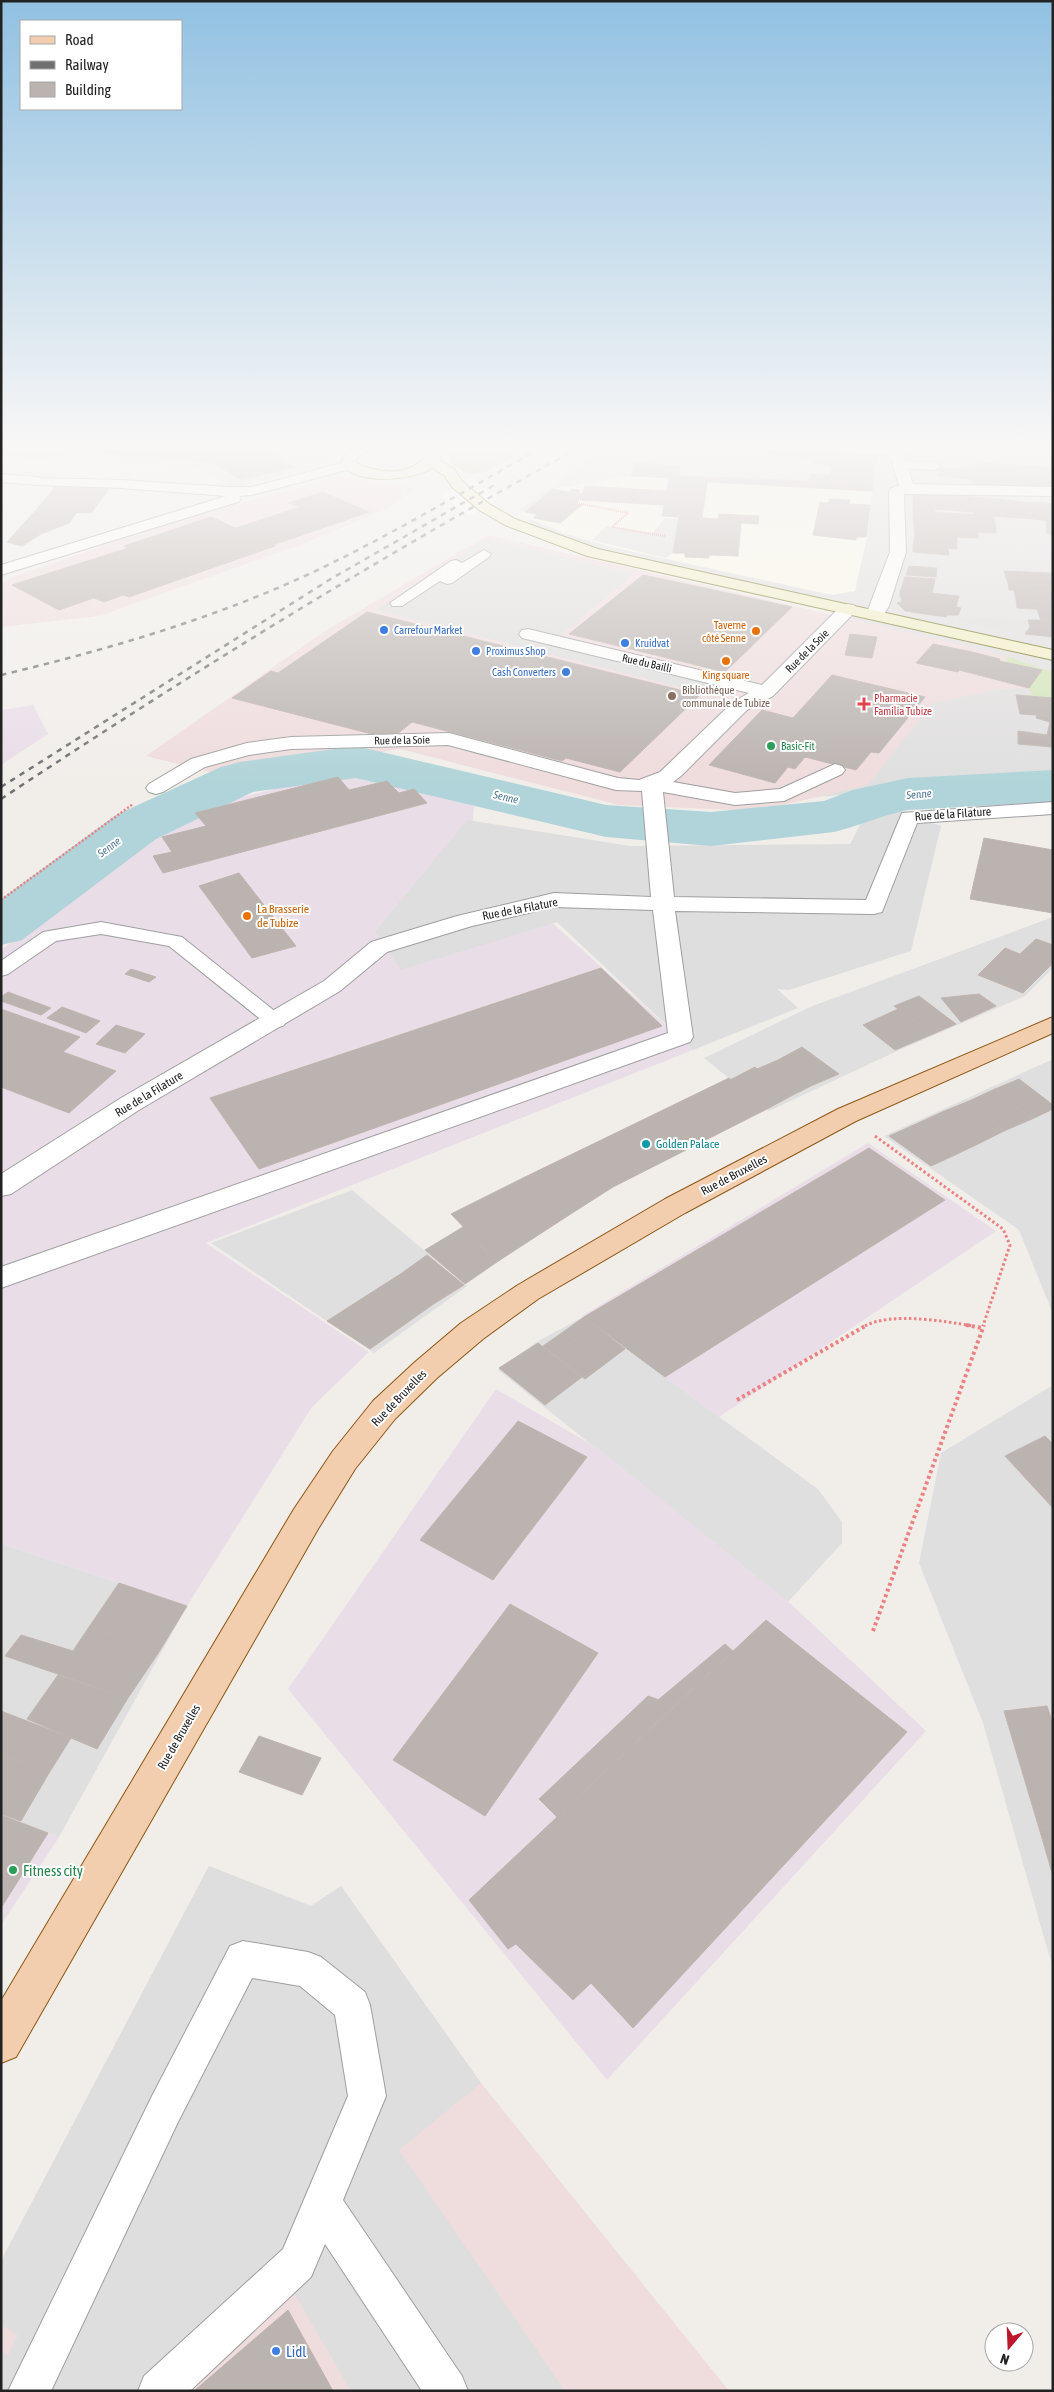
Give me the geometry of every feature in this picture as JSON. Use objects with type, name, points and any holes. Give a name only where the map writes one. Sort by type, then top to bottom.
[{"type":"main road","points":[[632,562],[1053,655]]},
{"type":"main road","points":[[975,639],[995,636],[1053,644]]},
{"type":"main road","points":[[975,639],[1053,664]]},
{"type":"main road","name":"Rue de Bruxelles","points":[[1,2042],[306,1519],[344,1460],[384,1410],[426,1370],[472,1331],[528,1292],[675,1206],[846,1115],[1053,1024]]},
{"type":"street","points":[[1,570],[28,562]]},
{"type":"street","points":[[875,615],[880,606],[895,562]]},
{"type":"street","name":"Rue de la Soie","points":[[653,794],[663,780],[674,772],[740,706],[766,692],[848,609]]},
{"type":"street","name":"Rue du Bailli","points":[[528,634],[766,692]]},
{"type":"street","name":"Rue de la Soie","points":[[156,788],[198,763],[247,749],[291,743],[449,740],[653,794],[735,799],[784,795],[836,770]]},
{"type":"street","points":[[1,1278],[682,1037],[662,904],[653,794]]},
{"type":"street","name":"Rue de la Filature","points":[[1,1187],[130,1104],[276,1021],[332,986],[379,947],[466,921],[554,900],[662,904],[874,907],[909,816],[1053,808]]},
{"type":"lane","points":[[427,594],[473,562]]},
{"type":"lane","points":[[397,603],[456,564]]},
{"type":"lane","points":[[1,970],[50,936],[101,928],[175,941],[276,1021]]},
{"type":"lane","points":[[29,2391],[165,2109],[243,1959],[308,1970],[352,2005],[367,2096],[296,2263],[160,2391]]},
{"type":"lane","points":[[322,2204],[447,2391]]},
{"type":"path","points":[[1,900],[156,788]]},
{"type":"path","points":[[846,1115],[1003,1229],[1010,1245],[873,1631]]},
{"type":"path","points":[[737,1400],[874,1321],[930,1319],[982,1328]]},
{"type":"shaded area","points":[[57,562],[253,562],[99,616],[1,627],[1,584],[13,577]]},
{"type":"shaded area","points":[[443,562],[603,562],[971,647],[1008,657],[1005,662],[1042,670],[1029,688],[1000,689],[932,703],[868,785],[758,811],[619,805],[400,749],[230,777],[146,756],[325,631]]},
{"type":"shaded area","points":[[451,562],[583,562],[634,574],[559,636],[721,676],[702,693],[376,610]]},
{"type":"shaded area","points":[[646,562],[1053,562],[1053,780],[760,801],[843,613]]},
{"type":"shaded area","points":[[679,562],[862,562],[855,591],[832,595]]},
{"type":"shaded area","points":[[885,566],[878,590],[857,594],[863,570]]},
{"type":"shaded area","points":[[959,617],[1027,620],[1029,627],[1023,633],[957,622]]},
{"type":"shaded area","points":[[33,705],[48,734],[1,765],[1,710]]},
{"type":"shaded area","points":[[341,772],[474,806],[468,872],[548,919],[693,1050],[206,1243],[369,1352],[312,1407],[187,1606],[1,1544],[1,950],[181,813]]},
{"type":"shaded area","points":[[893,809],[941,826],[911,951],[789,990],[777,989],[798,1008],[693,1050],[557,922],[401,970],[375,932],[467,820],[630,846],[850,844],[862,821]]},
{"type":"shaded area","points":[[1053,917],[1053,968],[1025,996],[895,1052],[769,1111],[704,1058],[810,1007]]},
{"type":"shaded area","points":[[1053,1059],[1053,1314],[1019,1230],[884,1136]]},
{"type":"shaded area","points":[[868,1143],[996,1231],[719,1417],[582,1316]]},
{"type":"shaded area","points":[[352,1190],[467,1286],[374,1353],[211,1243]]},
{"type":"shaded area","points":[[583,1317],[818,1489],[842,1522],[842,1543],[788,1602],[498,1370],[538,1341]]},
{"type":"shaded area","points":[[1053,1385],[1053,1969],[983,1723],[919,1563],[941,1453]]},
{"type":"shaded area","points":[[496,1389],[599,1449],[791,1604],[926,1731],[607,2080],[288,1689]]},
{"type":"shaded area","points":[[1,1544],[187,1606],[59,1837],[1,1815]]},
{"type":"shaded area","name":"Fitness city","points":[[1,1815],[59,1837],[1,1925]]},
{"type":"shaded area","points":[[209,1866],[311,1906],[341,1886],[481,2083],[729,2391],[1,2391],[1,2261]]},
{"type":"shaded area","points":[[209,1866],[311,1906],[341,1886],[481,2083],[399,2150],[565,2391],[351,2391],[294,2293],[180,2391],[1,2391],[1,2352],[8,2355],[18,2335],[1,2325],[1,2261]]},
{"type":"green space","points":[[1008,657],[1053,672],[1053,698],[1016,695],[1032,695],[1029,688],[1042,670],[1005,662]]},
{"type":"building","points":[[85,562],[230,562],[129,597],[123,595],[104,602],[94,598],[59,610],[12,585]]},
{"type":"building","points":[[909,566],[937,568],[936,577],[906,575]]},
{"type":"building","points":[[1004,571],[1053,573],[1053,579],[1006,577]]},
{"type":"building","points":[[643,575],[792,607],[725,672],[569,634]]},
{"type":"building","points":[[905,577],[935,579],[934,585],[903,582]]},
{"type":"building","points":[[1006,577],[1053,579],[1053,586],[1008,583]]},
{"type":"building","points":[[903,582],[934,585],[932,593],[901,590]]},
{"type":"building","points":[[1008,583],[1053,586],[1053,592],[1009,590]]},
{"type":"building","points":[[900,590],[959,596],[956,607],[961,608],[958,615],[947,615],[946,617],[905,611],[897,603],[901,602],[902,598],[900,597]]},
{"type":"building","points":[[1014,590],[1053,592],[1053,602],[1016,599]]},
{"type":"building","points":[[1016,599],[1053,602],[1053,610],[1017,608]]},
{"type":"building","points":[[1037,609],[1053,610],[1053,620],[1041,620]]},
{"type":"building","points":[[367,612],[700,695],[620,772],[566,758],[562,761],[412,722],[391,739],[232,698],[271,671],[278,673]]},
{"type":"building","points":[[1028,620],[1053,620],[1053,637],[1025,634],[1030,627]]},
{"type":"building","points":[[850,634],[877,637],[872,658],[845,655]]},
{"type":"building","points":[[933,644],[1042,670],[1029,688],[959,670],[958,672],[916,663]]},
{"type":"building","points":[[832,675],[925,697],[879,753],[871,752],[856,770],[805,757],[795,769],[788,767],[775,783],[709,765],[762,710],[793,718]]},
{"type":"building","points":[[1016,695],[1053,698],[1053,716],[1020,714]]},
{"type":"building","points":[[1037,715],[1053,716],[1053,747],[1018,744],[1018,731],[1047,735],[1050,722],[1036,718]]},
{"type":"building","points":[[338,777],[349,790],[387,781],[399,793],[414,789],[427,803],[163,873],[153,856],[172,852],[162,837],[206,826],[195,813]]},
{"type":"building","points":[[984,838],[1053,850],[1053,913],[970,899]]},
{"type":"building","name":"La Brasserie de Tubize","points":[[239,873],[296,946],[252,958],[199,886]]},
{"type":"building","points":[[1036,939],[1053,945],[1051,965],[1020,954]]},
{"type":"building","points":[[1005,948],[1051,965],[1023,993],[978,975]]},
{"type":"building","points":[[601,968],[662,1026],[259,1169],[210,1098]]},
{"type":"building","points":[[131,969],[156,977],[149,982],[125,974]]},
{"type":"building","points":[[8,992],[51,1008],[41,1015],[1,1001],[1,997]]},
{"type":"building","points":[[979,994],[996,1006],[961,1022],[941,998]]},
{"type":"building","points":[[919,996],[956,1024],[933,1034],[894,1006]]},
{"type":"building","points":[[62,1007],[100,1021],[86,1033],[47,1018]]},
{"type":"building","points":[[1,1009],[80,1037],[63,1052],[116,1071],[69,1113],[1,1087]]},
{"type":"building","points":[[898,1009],[933,1034],[895,1050],[863,1025]]},
{"type":"building","points":[[116,1025],[145,1034],[125,1053],[96,1044]]},
{"type":"building","points":[[802,1047],[839,1074],[813,1085],[778,1060]]},
{"type":"building","points":[[778,1060],[813,1085],[791,1096],[757,1069]]},
{"type":"building","points":[[755,1067],[791,1096],[767,1109],[730,1080]]},
{"type":"building","name":"Golden Palace","points":[[729,1078],[767,1109],[613,1187],[566,1217],[523,1178]]},
{"type":"building","points":[[1019,1079],[1053,1105],[1053,1109],[1032,1119],[995,1089]]},
{"type":"building","points":[[995,1089],[1032,1119],[1004,1131],[969,1101]]},
{"type":"building","points":[[969,1101],[1004,1131],[978,1144],[942,1112]]},
{"type":"building","points":[[942,1112],[978,1144],[955,1155],[916,1124]]},
{"type":"building","points":[[916,1124],[955,1155],[931,1166],[889,1136]]},
{"type":"building","points":[[869,1148],[945,1200],[665,1377],[584,1317]]},
{"type":"building","points":[[523,1178],[566,1217],[497,1262],[451,1214]]},
{"type":"building","points":[[463,1227],[497,1262],[465,1284],[425,1250]]},
{"type":"building","points":[[427,1255],[464,1285],[435,1303],[402,1273]]},
{"type":"building","points":[[402,1273],[435,1303],[401,1327],[366,1296]]},
{"type":"building","points":[[366,1296],[401,1327],[370,1349],[327,1321]]},
{"type":"building","points":[[584,1317],[625,1349],[605,1364],[563,1332]]},
{"type":"building","points":[[563,1332],[605,1364],[585,1379],[543,1346]]},
{"type":"building","points":[[538,1343],[582,1377],[545,1405],[499,1368]]},
{"type":"building","points":[[518,1421],[587,1457],[493,1580],[420,1540]]},
{"type":"building","points":[[1045,1436],[1053,1444],[1053,1508],[1005,1456]]},
{"type":"building","points":[[119,1583],[187,1606],[159,1652],[89,1627]]},
{"type":"building","points":[[510,1604],[598,1653],[485,1816],[393,1760]]},
{"type":"building","points":[[766,1620],[907,1732],[633,2028],[591,1983],[573,2000],[516,1944],[508,1949],[469,1900]]},
{"type":"building","points":[[89,1627],[159,1652],[128,1698],[5,1656],[21,1635],[73,1651]]},
{"type":"building","points":[[725,1644],[733,1651],[670,1710],[658,1700]]},
{"type":"building","points":[[58,1675],[128,1698],[97,1749],[27,1719]]},
{"type":"building","points":[[648,1696],[662,1701],[670,1710],[557,1817],[539,1799]]},
{"type":"building","points":[[1047,1706],[1053,1724],[1053,1827],[1039,1828],[1004,1711]]},
{"type":"building","points":[[1,1711],[71,1738],[49,1773],[1,1754]]},
{"type":"building","points":[[259,1736],[321,1758],[302,1795],[239,1772]]},
{"type":"building","points":[[1,1754],[49,1773],[21,1821],[1,1814]]},
{"type":"building","name":"Fitness city","points":[[1,1815],[48,1833],[1,1908]]},
{"type":"building","points":[[1053,1827],[1053,1876],[1039,1828]]},
{"type":"building","name":"Lidl","points":[[288,2310],[333,2391],[194,2391]]},
{"type":"waterway","name":"Senne","points":[[1,927],[136,827],[240,778],[356,762],[606,821],[711,829],[834,816],[872,801],[908,794],[1053,786]]},
{"type":"railway","points":[[1,675],[118,644],[195,620],[270,591],[334,562]]},
{"type":"railway","points":[[1,787],[361,562]]},
{"type":"railway","points":[[1,799],[142,707],[284,618],[379,562]]},
{"type":"place","name":"Carrefour Market","points":[[384,630]]},
{"type":"place","name":"Taverne côté Senne","points":[[756,631]]},
{"type":"place","name":"Kruidvat","points":[[625,643]]},
{"type":"place","name":"Proximus Shop","points":[[476,651]]},
{"type":"place","name":"King square","points":[[726,661]]},
{"type":"place","name":"Cash Converters","points":[[566,672]]},
{"type":"place","name":"Bibliothèque communale de Tubize","points":[[672,696]]},
{"type":"place","name":"Pharmacie Familia Tubize","points":[[864,704]]},
{"type":"place","name":"Basic-Fit","points":[[771,746]]},
{"type":"place","name":"La Brasserie de Tubize","points":[[247,916]]},
{"type":"place","name":"Golden Palace","points":[[646,1144]]},
{"type":"place","name":"Fitness city","points":[[13,1870]]},
{"type":"place","name":"Lidl","points":[[276,2351]]}]
